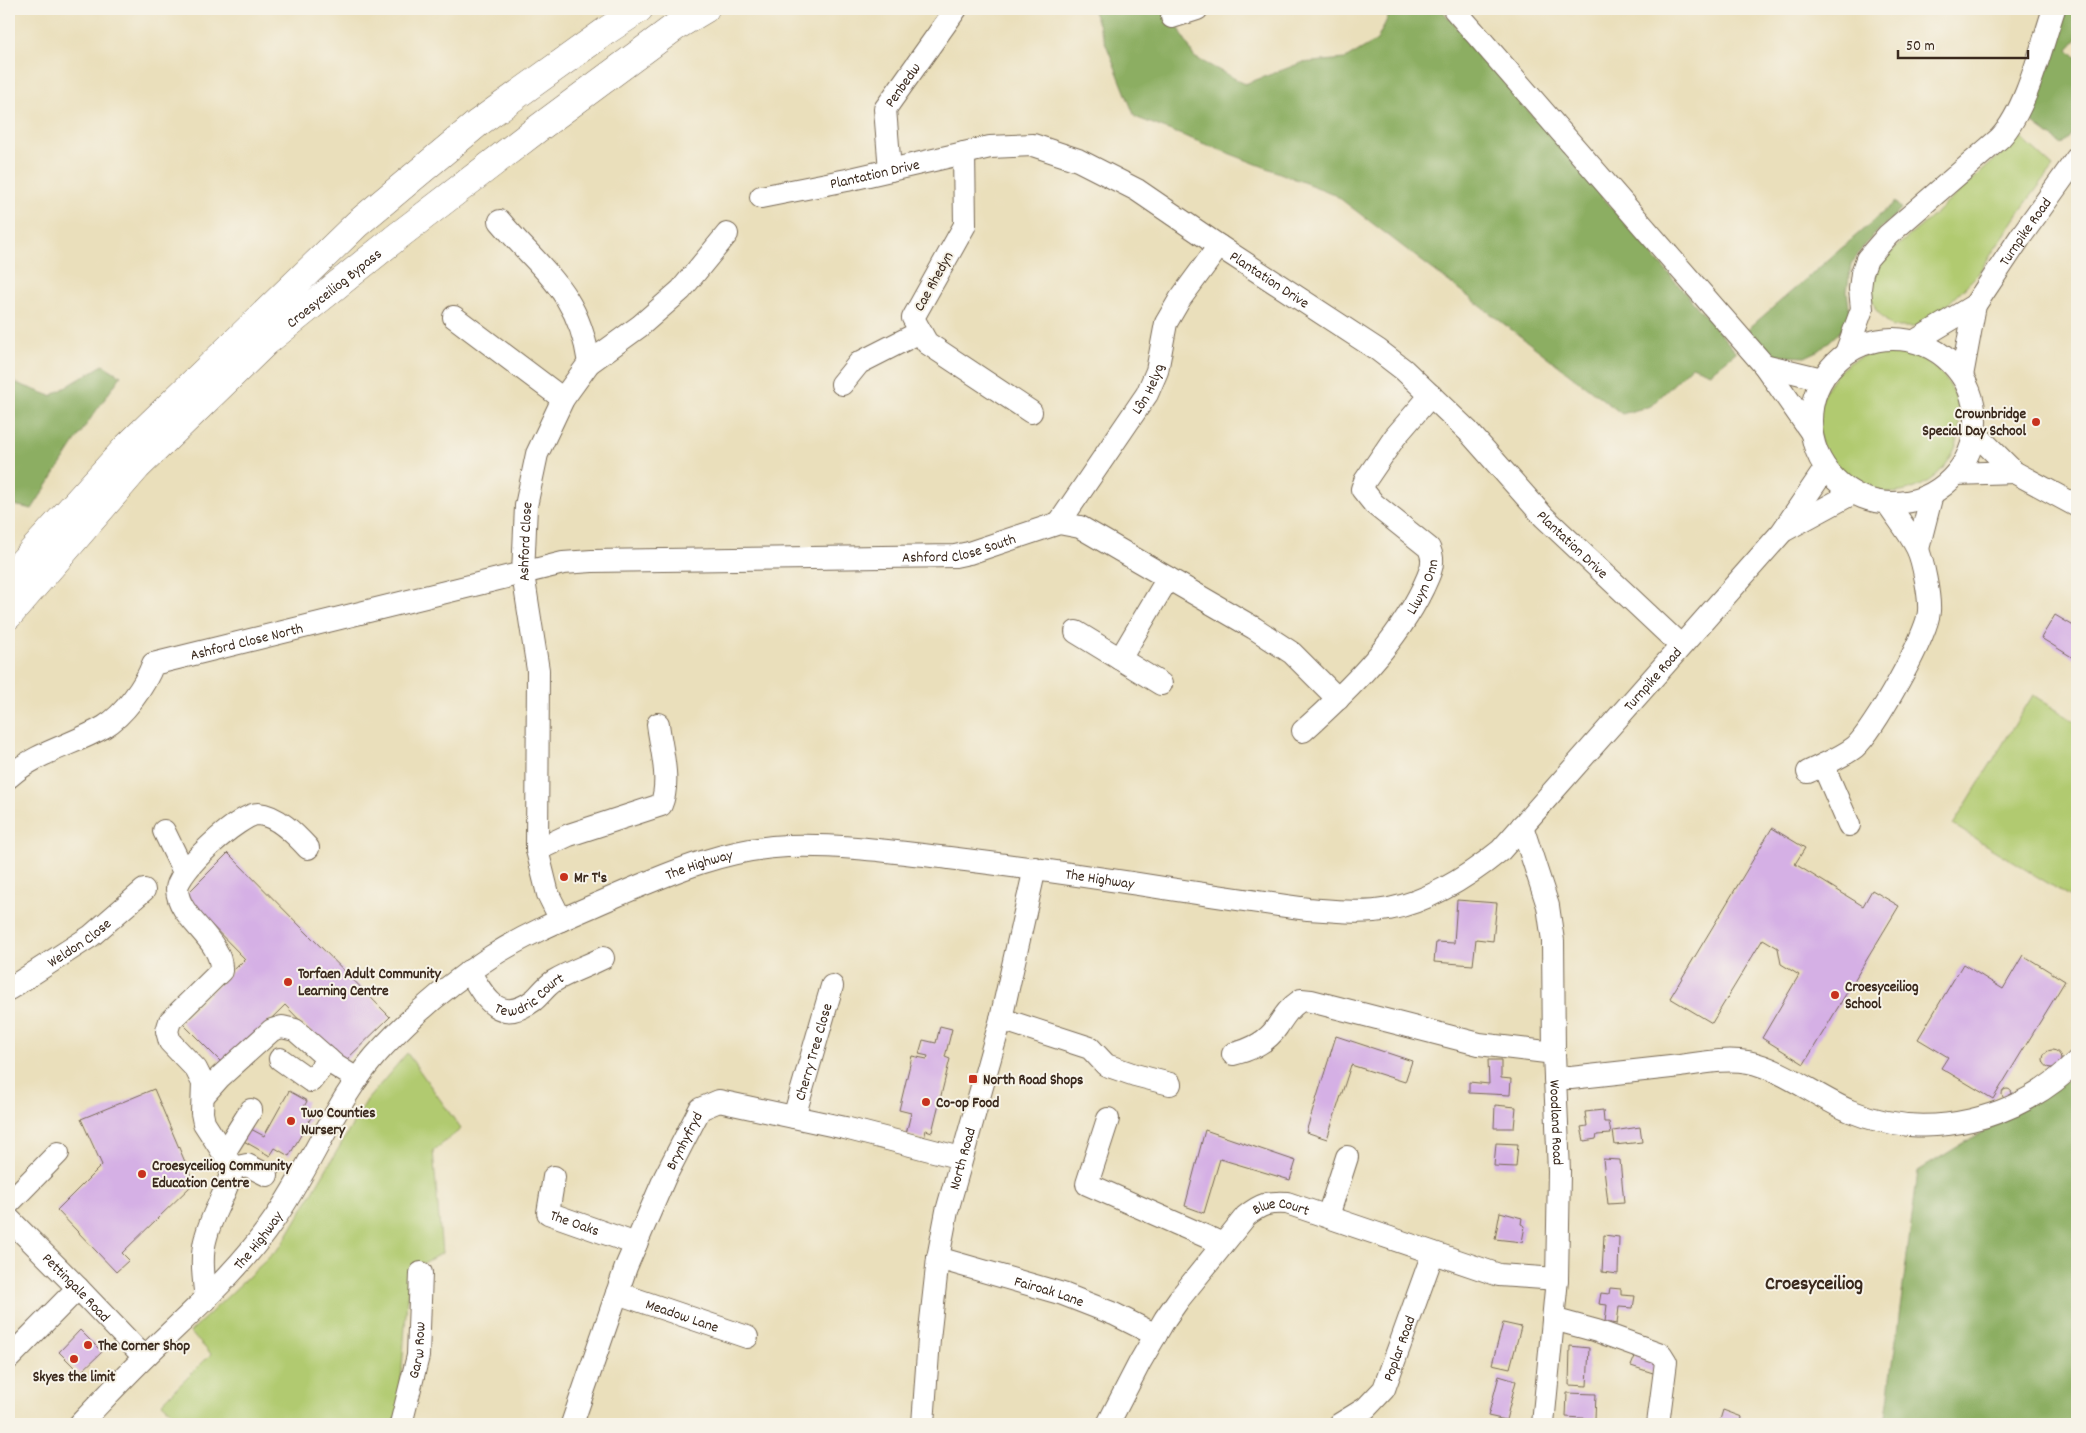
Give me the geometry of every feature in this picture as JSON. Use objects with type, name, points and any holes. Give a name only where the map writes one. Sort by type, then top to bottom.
[{"type":"highway","name":"Croesyceiliog Bypass","points":[[9,577],[127,447],[356,224],[478,123],[639,9]]},
{"type":"highway","name":"Croesyceiliog Bypass","points":[[9,615],[137,467],[266,342],[398,236],[532,133],[675,27],[705,9]]},
{"type":"street","name":"Penbedw","points":[[890,170],[885,108],[956,9]]},
{"type":"street","points":[[1172,17],[1197,9]]},
{"type":"street","points":[[1454,9],[1764,365],[1811,432]]},
{"type":"street","points":[[1846,353],[1862,309],[1860,289],[1862,273],[1867,259],[1875,248],[2000,138],[2010,127],[2027,89],[2054,9]]},
{"type":"street","name":"Plantation Drive","points":[[761,197],[990,147],[1033,146],[1078,160],[1137,190],[1378,350],[1404,370],[1468,431],[1544,517],[1680,645]]},
{"type":"street","name":"Cae Rhedyn","points":[[964,153],[965,225],[913,318],[927,344],[1031,412]]},
{"type":"street","name":"Turnpike Road","points":[[1962,376],[1975,305],[2021,236],[2077,158]]},
{"type":"street","points":[[500,220],[557,282],[567,296],[585,340],[589,363]]},
{"type":"street","name":"Ashford Close","points":[[561,920],[548,894],[537,850],[538,670],[523,574],[526,506],[537,454],[563,399],[589,363],[640,326],[681,290],[727,234]]},
{"type":"street","name":"Lôn Helyg","points":[[1059,523],[1147,394],[1157,372],[1166,323],[1180,300],[1219,246]]},
{"type":"street","name":"Turnpike Road","points":[[1915,342],[1975,305]]},
{"type":"street","points":[[1862,309],[1889,338]]},
{"type":"street","points":[[454,317],[563,399]]},
{"type":"street","points":[[842,384],[859,364],[920,332]]},
{"type":"street","points":[[1889,338],[1915,342],[1933,349],[1949,361],[1962,376],[1970,394],[1975,413],[1974,433],[1968,455],[1956,474],[1932,494],[1911,502],[1888,504],[1870,500],[1853,493],[1838,482],[1825,468],[1816,451],[1811,432],[1811,413],[1814,396],[1822,379],[1832,365],[1846,353],[1866,343],[1889,338]]},
{"type":"street","points":[[1764,365],[1822,379]]},
{"type":"street","name":"Llwyn Onn","points":[[1303,730],[1338,699],[1371,665],[1413,609],[1430,569],[1433,558],[1428,548],[1374,504],[1362,489],[1365,481],[1395,437],[1431,395]]},
{"type":"street","points":[[1974,433],[2014,472],[2077,506]]},
{"type":"street","name":"Turnpike Road","points":[[1522,826],[1680,645],[1782,532],[1825,468]]},
{"type":"street","points":[[1956,474],[2014,472]]},
{"type":"street","name":"Turnpike Road","points":[[1782,532],[1853,493]]},
{"type":"street","points":[[1918,549],[1932,494]]},
{"type":"street","points":[[1849,826],[1815,768],[1848,751],[1862,739],[1901,676],[1924,634],[1929,612],[1927,590],[1918,549],[1888,504]]},
{"type":"street","points":[[1059,523],[1080,527],[1254,628],[1292,653],[1338,699]]},
{"type":"street","name":"Ashford Close South","points":[[523,574],[563,563],[592,561],[955,556],[1059,523]]},
{"type":"street","name":"Ashford Close North","points":[[9,777],[50,751],[105,726],[128,705],[147,681],[153,664],[523,574]]},
{"type":"street","points":[[1120,659],[1168,578]]},
{"type":"street","points":[[1076,632],[1161,684]]},
{"type":"street","points":[[537,850],[569,835],[662,805],[665,797],[665,784],[658,724]]},
{"type":"street","points":[[206,1300],[203,1260],[206,1237],[230,1180],[228,1161],[204,1123],[202,1113],[203,1083],[196,1069],[170,1042],[167,1032],[170,1021],[221,971],[221,961],[216,951],[179,900],[177,887],[180,877],[195,860],[244,818],[258,814],[274,819],[298,837],[308,848]]},
{"type":"street","name":"The Highway","points":[[80,1424],[144,1357],[206,1300],[244,1261],[275,1218],[357,1079],[384,1046],[424,1008],[469,971],[522,939],[561,920],[697,862],[739,851],[788,846],[846,848],[1035,868],[1308,910],[1349,912],[1389,909],[1418,900],[1451,885],[1476,870],[1501,850],[1522,826]]},
{"type":"street","name":"Woodland Road","points":[[1522,826],[1548,906],[1553,941],[1554,1053],[1559,1172],[1557,1279],[1543,1424]]},
{"type":"street","points":[[164,831],[184,872]]},
{"type":"street","name":"North Road","points":[[923,1424],[929,1339],[938,1258],[961,1158],[1001,1019],[1035,868]]},
{"type":"street","name":"Weldon Close","points":[[9,989],[91,936],[144,890]]},
{"type":"street","name":"Tewdric Court","points":[[469,971],[484,996],[494,1007],[506,1009],[520,1008],[555,981],[603,958]]},
{"type":"street","name":"Cherry Tree Close","points":[[794,1117],[832,986]]},
{"type":"street","points":[[1233,1054],[1248,1050],[1262,1042],[1276,1029],[1283,1015],[1301,1000],[1479,1044],[1554,1053]]},
{"type":"street","points":[[1001,1019],[1090,1048],[1106,1066],[1135,1076],[1170,1084]]},
{"type":"street","points":[[204,1095],[220,1077],[272,1030],[282,1027],[295,1030],[328,1059],[357,1079]]},
{"type":"street","points":[[280,1059],[312,1081],[328,1059]]},
{"type":"street","points":[[1555,1078],[1571,1078],[1706,1063],[1747,1062],[1772,1071],[1852,1112],[1908,1125],[1936,1126],[1965,1121],[2019,1105],[2047,1088],[2077,1061]]},
{"type":"street","name":"Brynhyfryd","points":[[572,1424],[636,1244],[665,1177],[700,1109],[719,1101],[794,1117],[961,1158]]},
{"type":"street","points":[[228,1161],[251,1110]]},
{"type":"street","points":[[1108,1119],[1086,1184],[1223,1244]]},
{"type":"street","points":[[9,1203],[58,1153]]},
{"type":"street","points":[[1328,1216],[1347,1157]]},
{"type":"street","points":[[228,1161],[247,1165],[267,1175]]},
{"type":"street","name":"The Oaks","points":[[554,1177],[548,1213],[636,1244]]},
{"type":"street","name":"Blue Court","points":[[1108,1424],[1156,1335],[1179,1299],[1246,1216],[1258,1206],[1272,1202],[1287,1203],[1499,1275],[1557,1279]]},
{"type":"street","name":"Pettingale Road","points":[[9,1219],[144,1357]]},
{"type":"street","name":"Poplar Road","points":[[1340,1424],[1366,1408],[1384,1389],[1434,1253]]},
{"type":"street","name":"Fairoak Lane","points":[[938,1258],[1063,1294],[1114,1314],[1156,1335]]},
{"type":"street","name":"Garw Row","points":[[401,1424],[418,1356],[420,1273]]},
{"type":"street","points":[[9,1358],[78,1288]]},
{"type":"street","name":"Meadow Lane","points":[[618,1293],[747,1337]]},
{"type":"street","points":[[1553,1319],[1597,1331],[1661,1354],[1666,1362],[1658,1424]]},
{"type":"green space","points":[[1092,9],[1169,9],[1194,57],[1245,84],[1301,63],[1345,59],[1377,40],[1392,9],[1441,9],[1736,352],[1710,373],[1692,366],[1651,406],[1622,414],[1334,194],[1135,117]]},
{"type":"green space","points":[[2065,9],[2077,9],[2077,39],[2068,49],[2077,58],[2077,128],[2062,145],[2032,122],[2035,98]]},
{"type":"green space","points":[[2020,137],[2053,167],[2023,207],[1978,274],[1940,312],[1914,327],[1892,327],[1876,310],[1869,291],[1875,271],[1896,247]]},
{"type":"green space","points":[[1895,202],[1901,209],[1865,244],[1851,265],[1847,291],[1850,315],[1845,327],[1820,350],[1805,357],[1784,356],[1767,352],[1755,340],[1748,329]]},
{"type":"green space","points":[[1889,351],[1903,352],[1916,356],[1939,372],[1955,395],[1959,408],[1959,436],[1955,449],[1939,472],[1916,488],[1903,492],[1889,493],[1875,492],[1862,488],[1839,472],[1823,449],[1819,436],[1818,422],[1819,408],[1823,395],[1839,372],[1862,356],[1875,352]]},
{"type":"green space","points":[[103,365],[121,376],[86,425],[32,509],[9,504],[9,375],[16,383],[51,396]]},
{"type":"green space","points":[[2033,695],[2077,723],[2077,901],[1953,825]]},
{"type":"green space","points":[[407,1053],[461,1129],[433,1151],[442,1253],[409,1271],[399,1410],[393,1424],[185,1424],[162,1403],[211,1354],[190,1332],[281,1246],[367,1100]]},
{"type":"green space","points":[[2077,1074],[2077,1424],[1885,1424],[1918,1171]]},
{"type":"building","points":[[2055,615],[2077,628],[2077,656],[2075,659],[2041,638]]},
{"type":"building","points":[[1772,828],[1805,848],[1795,864],[1863,906],[1872,890],[1899,906],[1804,1064],[1762,1038],[1799,975],[1781,964],[1778,948],[1763,939],[1712,1023],[1670,998]]},
{"type":"building","name":"Torfaen Adult Community Learning Centre","points":[[228,853],[390,1017],[342,1064],[285,1005],[224,1065],[181,1022],[245,959],[184,897]]},
{"type":"building","points":[[1457,900],[1497,903],[1493,941],[1476,939],[1473,965],[1434,962],[1436,942],[1454,943]]},
{"type":"building","points":[[2023,955],[2065,981],[1993,1099],[1941,1068],[1948,1057],[1918,1039],[1963,964],[2003,989]]},
{"type":"building","points":[[940,1026],[952,1029],[945,1057],[950,1059],[932,1132],[926,1130],[924,1139],[906,1134],[911,1113],[899,1110],[912,1056],[927,1059],[928,1056],[919,1054],[923,1040],[936,1043]]},
{"type":"building","points":[[1336,1036],[1412,1061],[1405,1082],[1351,1065],[1327,1139],[1306,1132]]},
{"type":"building","points":[[2052,1050],[2058,1053],[2061,1059],[2058,1065],[2052,1068],[2046,1065],[2043,1059],[2046,1053]]},
{"type":"building","points":[[1488,1060],[1501,1060],[1501,1078],[1511,1079],[1510,1095],[1469,1093],[1469,1082],[1489,1084]]},
{"type":"building","name":"Croesyceiliog Community Education Centre","points":[[154,1089],[194,1183],[122,1253],[129,1260],[116,1272],[57,1210],[102,1165],[81,1119]]},
{"type":"building","points":[[2005,1089],[2009,1089],[2012,1094],[2009,1099],[2005,1099],[2002,1096],[2002,1092]]},
{"type":"building","name":"Two Counties Nursery","points":[[289,1091],[307,1101],[303,1109],[313,1114],[289,1156],[275,1148],[270,1156],[242,1140],[249,1128],[264,1136]]},
{"type":"building","points":[[1495,1105],[1516,1107],[1514,1128],[1494,1128]]},
{"type":"building","points":[[1603,1110],[1604,1122],[1609,1122],[1611,1134],[1597,1135],[1596,1139],[1584,1141],[1581,1127],[1587,1126],[1585,1112]]},
{"type":"building","points":[[1640,1127],[1642,1142],[1615,1145],[1613,1131]]},
{"type":"building","points":[[1205,1130],[1296,1161],[1290,1180],[1220,1159],[1204,1213],[1185,1206]]},
{"type":"building","points":[[1496,1143],[1518,1144],[1516,1167],[1494,1166]]},
{"type":"building","points":[[1603,1159],[1620,1160],[1624,1203],[1608,1204]]},
{"type":"building","points":[[1500,1212],[1522,1218],[1521,1224],[1525,1226],[1522,1242],[1495,1239]]},
{"type":"building","points":[[1604,1235],[1619,1237],[1618,1274],[1602,1272]]},
{"type":"building","points":[[1610,1288],[1621,1289],[1621,1295],[1635,1296],[1633,1308],[1619,1307],[1617,1324],[1605,1322],[1607,1305],[1599,1304],[1601,1293],[1609,1294]]},
{"type":"building","points":[[1503,1323],[1521,1327],[1510,1368],[1492,1364]]},
{"type":"building","points":[[80,1330],[102,1352],[80,1373],[59,1352]]},
{"type":"building","points":[[1570,1346],[1589,1348],[1587,1386],[1569,1385]]},
{"type":"building","points":[[1638,1349],[1659,1357],[1653,1373],[1631,1366]]},
{"type":"building","points":[[1499,1376],[1516,1381],[1506,1420],[1488,1416]]},
{"type":"building","points":[[1567,1393],[1596,1394],[1595,1419],[1566,1417]]},
{"type":"building","points":[[1723,1410],[1742,1417],[1741,1424],[1710,1424],[1711,1421],[1719,1423]]},
{"type":"building","points":[[1564,1422],[1603,1422],[1603,1424],[1564,1424]]},
{"type":"place","name":"Crownbridge Special Day School","points":[[2036,422]]},
{"type":"place","name":"Mr T's","points":[[564,877]]},
{"type":"place","name":"Torfaen Adult Community Learning Centre","points":[[288,982]]},
{"type":"place","name":"Croesyceiliog School","points":[[1835,995]]},
{"type":"place","name":"North Road Shops","points":[[973,1079]]},
{"type":"place","name":"Co-op Food","points":[[926,1102]]},
{"type":"place","name":"Two Counties Nursery","points":[[291,1121]]},
{"type":"place","name":"Croesyceiliog Community Education Centre","points":[[142,1174]]},
{"type":"place","name":"The Corner Shop","points":[[88,1345]]},
{"type":"place","name":"Skyes the limit","points":[[74,1359]]},
{"type":"district","name":"Croesyceiliog","points":[[1814,1282]]}]
